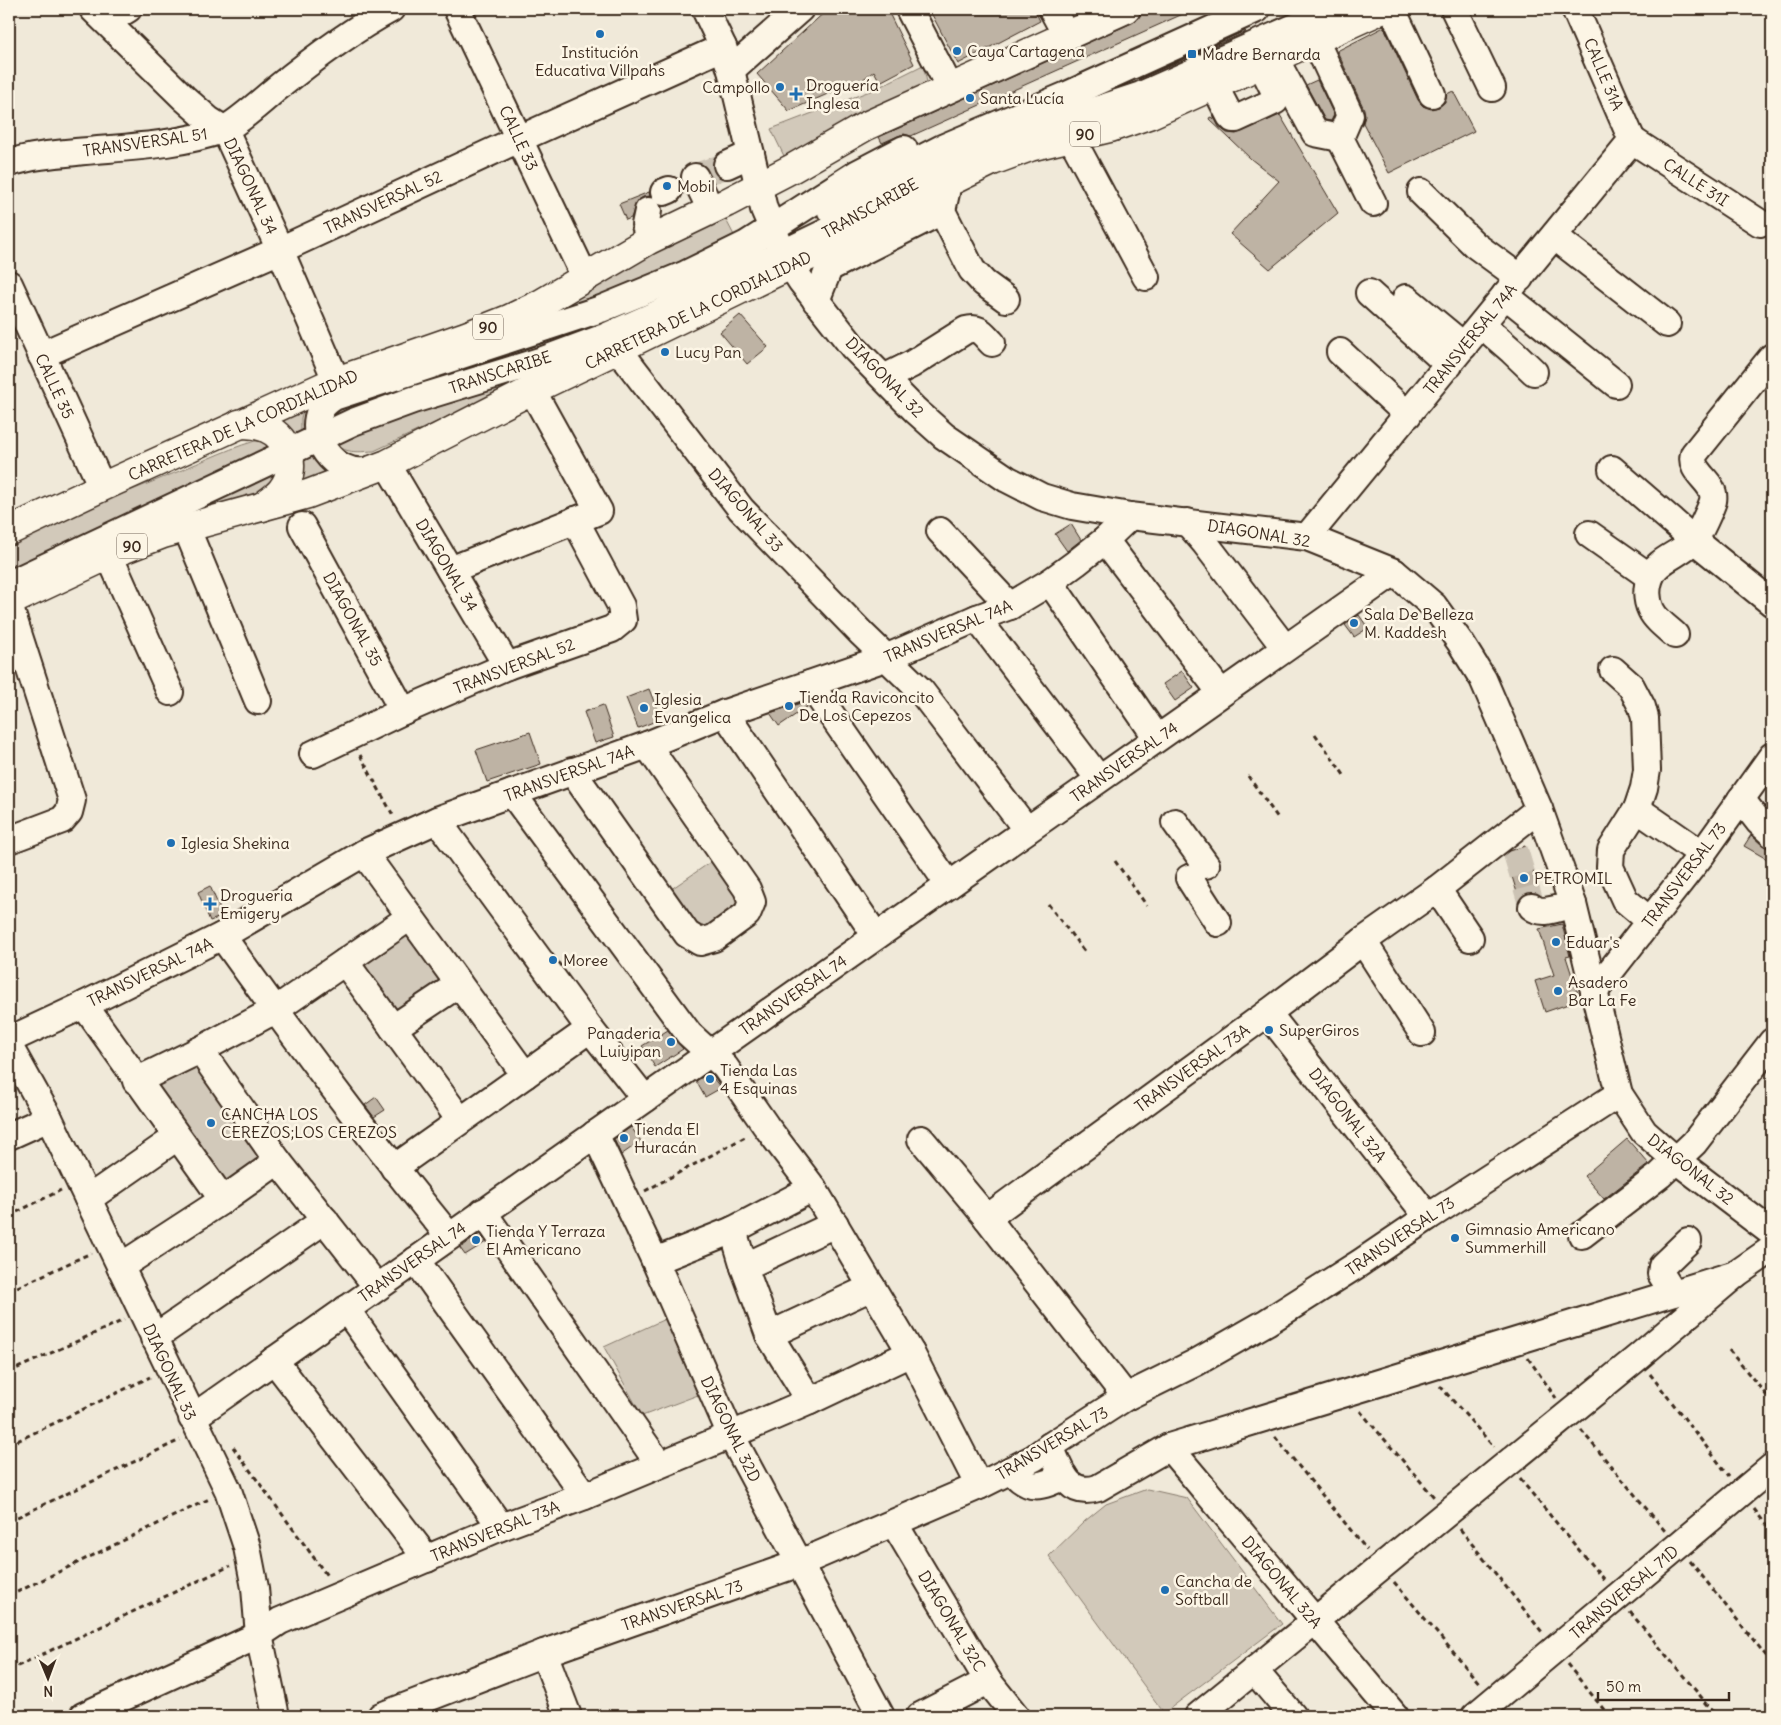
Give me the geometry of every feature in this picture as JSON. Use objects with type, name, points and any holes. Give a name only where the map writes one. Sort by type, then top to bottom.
[{"type":"highway","name":"CARRETERA DE LA CORDIALIDAD","points":[[9,531],[334,381],[466,336],[509,319],[540,304],[648,240],[758,186],[866,126],[1126,9]]},
{"type":"highway","name":"CARRETERA DE LA CORDIALIDAD","points":[[9,604],[109,555],[186,527],[261,508],[332,486],[387,464],[532,390],[618,349],[780,247],[866,228],[947,183],[1010,154],[1030,147],[1097,132],[1136,120],[1383,9]]},
{"type":"highway","points":[[334,381],[422,336],[580,267],[648,240]]},
{"type":"highway","points":[[238,424],[254,424],[266,428],[277,435],[287,448],[290,465],[288,479],[281,491],[261,508]]},
{"type":"street","name":"TRANSVERSAL 51","points":[[9,163],[54,154],[168,142],[225,130],[325,50],[369,21],[392,9]]},
{"type":"street","name":"CALLE 33","points":[[457,9],[580,267]]},
{"type":"street","name":"DIAGONAL 32","points":[[705,9],[727,58],[758,186],[780,247],[816,301],[853,347],[915,410],[944,436],[1007,479],[1042,497],[1072,506],[1130,516],[1307,537],[1394,572],[1434,606],[1460,642],[1483,679],[1541,816],[1573,904],[1619,1094],[1644,1132],[1676,1160],[1772,1232]]},
{"type":"street","name":"TRANSVERSAL 52","points":[[41,355],[280,250],[519,139],[727,58],[800,9]]},
{"type":"street","points":[[909,9],[950,88]]},
{"type":"street","points":[[1052,9],[1066,35]]},
{"type":"street","name":"TRANSCARIBE","points":[[780,247],[858,173],[896,152],[1214,9]]},
{"type":"street","name":"TRANSCARIBE","points":[[780,247],[896,172],[942,148],[1257,9]]},
{"type":"street","name":"TRANSCARIBE","points":[[318,434],[320,411],[334,397],[601,309],[712,262],[747,244],[780,247],[838,227],[927,177],[993,144],[1060,119],[1140,95],[1336,9]]},
{"type":"street","points":[[1392,9],[1432,94]]},
{"type":"street","points":[[1454,9],[1492,88]]},
{"type":"street","name":"CALLE 31A","points":[[1575,9],[1632,140]]},
{"type":"street","name":"DIAGONAL 34","points":[[109,13],[184,98],[209,120],[225,130],[280,250],[334,381]]},
{"type":"street","points":[[1315,40],[1350,115],[1340,138]]},
{"type":"street","points":[[1268,61],[1315,133],[1340,138]]},
{"type":"street","points":[[1214,85],[1230,116],[1236,119],[1276,101],[1268,61]]},
{"type":"street","points":[[1071,137],[1146,277]]},
{"type":"street","points":[[1340,138],[1373,203]]},
{"type":"street","name":"CALLE 31I","points":[[1632,140],[1760,223]]},
{"type":"street","name":"TRANSVERSAL 74A","points":[[1307,537],[1632,140]]},
{"type":"street","points":[[726,165],[751,154]]},
{"type":"street","points":[[947,183],[942,211],[972,270],[984,283],[1006,299]]},
{"type":"street","points":[[648,240],[645,225],[678,188],[711,210]]},
{"type":"street","points":[[1421,192],[1475,244],[1513,287],[1616,384]]},
{"type":"street","points":[[816,301],[829,268],[942,211]]},
{"type":"street","points":[[1554,236],[1667,324]]},
{"type":"street","name":"CALLE 35","points":[[9,284],[102,487]]},
{"type":"street","points":[[1369,293],[1457,356]]},
{"type":"street","points":[[1406,298],[1457,356]]},
{"type":"street","points":[[1482,324],[1534,372]]},
{"type":"street","points":[[884,378],[912,364],[966,330],[974,328],[980,330],[992,343]]},
{"type":"street","name":"DIAGONAL 33","points":[[618,349],[741,509],[862,634],[888,657],[921,691],[1027,830]]},
{"type":"street","points":[[1340,352],[1408,415]]},
{"type":"street","points":[[1675,635],[1651,612],[1647,592],[1650,577],[1658,565],[1694,540],[1713,499],[1712,489],[1694,466],[1694,454],[1770,365]]},
{"type":"street","points":[[450,570],[587,515],[532,390]]},
{"type":"street","points":[[9,573],[318,434],[323,449],[334,461],[347,469],[364,472],[387,464]]},
{"type":"street","points":[[9,584],[287,448]]},
{"type":"street","name":"DIAGONAL 34","points":[[387,464],[507,666]]},
{"type":"street","points":[[1612,469],[1694,540],[1772,603]]},
{"type":"street","name":"TRANSVERSAL 52","points":[[313,754],[403,711],[507,666],[612,629],[623,620],[621,606],[587,515]]},
{"type":"street","name":"TRANSVERSAL 74A","points":[[9,1040],[222,936],[364,853],[437,820],[647,745],[725,713],[888,657],[977,618],[1010,606],[1050,582],[1106,540],[1130,516]]},
{"type":"street","points":[[1187,522],[1285,648]]},
{"type":"street","name":"DIAGONAL 35","points":[[302,526],[403,711]]},
{"type":"street","points":[[186,527],[258,701]]},
{"type":"street","points":[[940,531],[1010,606]]},
{"type":"street","points":[[1589,534],[1650,577]]},
{"type":"street","points":[[1106,540],[1221,693]]},
{"type":"street","points":[[109,555],[170,692]]},
{"type":"street","name":"TRANSVERSAL 74","points":[[195,1424],[274,1360],[1394,572]]},
{"type":"street","points":[[1050,582],[1157,738]]},
{"type":"street","points":[[9,604],[72,800],[69,812],[62,820],[9,840]]},
{"type":"street","points":[[977,618],[1099,779]]},
{"type":"street","points":[[1613,670],[1631,686],[1642,707],[1645,718],[1647,770],[1637,810],[1612,850],[1610,867],[1625,900],[1650,920]]},
{"type":"street","points":[[810,684],[949,885]]},
{"type":"street","points":[[725,713],[876,936]]},
{"type":"street","points":[[572,772],[687,934],[700,942],[714,938],[747,914],[752,902],[747,889],[647,745]]},
{"type":"street","name":"TRANSVERSAL 73","points":[[1594,992],[1702,854],[1772,756]]},
{"type":"street","points":[[512,793],[689,1034],[725,1067],[766,1126],[813,1188],[911,1353],[979,1486]]},
{"type":"street","points":[[1741,799],[1759,822],[1772,834]]},
{"type":"street","points":[[1637,810],[1702,854]]},
{"type":"street","points":[[1515,850],[1520,840],[1541,816]]},
{"type":"street","name":"TRANSVERSAL 73A","points":[[987,1218],[1363,941],[1541,816]]},
{"type":"street","points":[[437,820],[590,1029],[645,1099]]},
{"type":"street","points":[[1175,822],[1198,871],[1218,923]]},
{"type":"street","points":[[364,853],[525,1075]]},
{"type":"street","points":[[1437,888],[1470,938]]},
{"type":"street","points":[[1532,908],[1536,911],[1544,912],[1573,904]]},
{"type":"street","points":[[136,1081],[200,1050],[275,1010],[410,917]]},
{"type":"street","points":[[222,936],[394,1168],[449,1236]]},
{"type":"street","points":[[1363,941],[1422,1032]]},
{"type":"street","points":[[345,962],[460,1120]]},
{"type":"street","points":[[392,1028],[459,984]]},
{"type":"street","points":[[84,1005],[136,1081],[223,1200]]},
{"type":"street","name":"DIAGONAL 32A","points":[[1269,1012],[1428,1217]]},
{"type":"street","points":[[394,1168],[590,1029]]},
{"type":"street","points":[[1582,1235],[1660,1175],[1694,1142],[1772,1042]]},
{"type":"street","name":"DIAGONAL 33","points":[[9,1046],[84,1190],[228,1490],[249,1558],[255,1588],[259,1636],[276,1716]]},
{"type":"street","points":[[200,1050],[278,1161],[377,1287]]},
{"type":"street","name":"TRANSVERSAL 73","points":[[381,1716],[544,1653],[800,1563],[979,1486],[1011,1470],[1034,1458],[1126,1397],[1197,1362],[1267,1322],[1619,1094]]},
{"type":"street","points":[[9,1136],[48,1118]]},
{"type":"street","name":"DIAGONAL 32D","points":[[595,1134],[655,1261],[731,1435],[881,1716]]},
{"type":"street","points":[[84,1190],[177,1137]]},
{"type":"street","points":[[921,1140],[987,1218],[1126,1397]]},
{"type":"street","points":[[120,1267],[223,1200],[278,1161]]},
{"type":"street","points":[[655,1261],[733,1230],[813,1188]]},
{"type":"street","points":[[484,1212],[659,1464]]},
{"type":"street","points":[[154,1338],[325,1220]]},
{"type":"street","points":[[744,1267],[835,1224]]},
{"type":"street","points":[[733,1230],[744,1267],[769,1335],[810,1401]]},
{"type":"street","points":[[1673,1293],[1661,1274],[1662,1266],[1688,1240]]},
{"type":"street","points":[[1198,1716],[1508,1464],[1736,1274],[1772,1249]]},
{"type":"street","points":[[416,1260],[585,1496]]},
{"type":"street","points":[[1050,1446],[1067,1481],[1076,1488],[1091,1490],[1098,1488],[1169,1447],[1736,1274]]},
{"type":"street","points":[[769,1335],[872,1287]]},
{"type":"street","points":[[346,1309],[501,1527]]},
{"type":"street","name":"TRANSVERSAL 73A","points":[[83,1716],[259,1636],[280,1622],[501,1527],[585,1496],[731,1435],[810,1401],[911,1353]]},
{"type":"street","points":[[274,1360],[426,1559]]},
{"type":"street","name":"DIAGONAL 32A","points":[[1169,1447],[1395,1716]]},
{"type":"street","name":"TRANSVERSAL 71D","points":[[1475,1716],[1772,1467]]},
{"type":"street","points":[[1011,1470],[1018,1479],[1033,1486],[1047,1484],[1064,1476]]},
{"type":"street","name":"DIAGONAL 32C","points":[[894,1523],[988,1681],[1016,1716]]},
{"type":"street","points":[[544,1653],[568,1716]]},
{"type":"street","points":[[1254,1670],[1292,1716]]},
{"type":"street","points":[[920,1716],[988,1681]]},
{"type":"path","points":[[1315,734],[1344,774]]},
{"type":"path","points":[[350,736],[404,835]]},
{"type":"path","points":[[1248,776],[1278,818]]},
{"type":"path","points":[[1114,861],[1147,906]]},
{"type":"path","points":[[1048,904],[1084,951]]},
{"type":"path","points":[[638,1196],[748,1135]]},
{"type":"path","points":[[9,1216],[84,1190]]},
{"type":"path","points":[[9,1292],[109,1244]]},
{"type":"path","points":[[9,1372],[142,1312]]},
{"type":"path","points":[[1516,1341],[1568,1414],[1772,1663]]},
{"type":"path","points":[[1730,1350],[1772,1402]]},
{"type":"path","points":[[1637,1358],[1772,1532]]},
{"type":"path","points":[[9,1445],[169,1368]]},
{"type":"path","points":[[1424,1369],[1508,1464],[1717,1716]]},
{"type":"path","points":[[1346,1393],[1447,1513],[1609,1716]]},
{"type":"path","points":[[9,1521],[195,1424]]},
{"type":"path","points":[[228,1440],[342,1596]]},
{"type":"path","points":[[9,1596],[228,1490]]},
{"type":"path","points":[[9,1670],[249,1558]]},
{"type":"shaded area","points":[[923,65],[927,82],[926,89],[784,156],[771,129],[875,89]]},
{"type":"shaded area","points":[[723,214],[737,241],[578,311],[540,314]]},
{"type":"shaded area","points":[[496,355],[498,359],[392,393],[323,420],[324,412]]},
{"type":"shaded area","points":[[544,372],[374,451],[356,452],[342,449],[332,442],[401,411]]},
{"type":"shaded area","points":[[305,403],[301,418],[301,431],[293,436],[266,420]]},
{"type":"shaded area","points":[[255,441],[263,442],[269,446],[9,569],[9,540]]},
{"type":"shaded area","points":[[309,450],[334,474],[292,490],[299,455]]},
{"type":"shaded area","points":[[277,466],[268,485],[250,496],[138,532]]},
{"type":"shaded area","points":[[718,857],[747,900],[693,936],[664,894]]},
{"type":"shaded area","points":[[412,931],[451,983],[396,1022],[357,966]]},
{"type":"shaded area","points":[[200,1056],[271,1156],[223,1190],[143,1083]]},
{"type":"shaded area","points":[[667,1318],[698,1395],[642,1416],[604,1347]]},
{"type":"shaded area","name":"Cancha de Softball","points":[[1147,1489],[1187,1498],[1282,1624],[1164,1713],[1049,1556],[1085,1521],[1106,1504]]},
{"type":"building","points":[[828,9],[887,9],[914,64],[880,82],[874,71],[857,84],[848,85],[789,111],[757,74]]},
{"type":"building","points":[[929,9],[1034,9],[1040,21],[958,64]]},
{"type":"building","name":"Santa Lucía","points":[[1194,9],[911,136],[904,134],[882,143],[879,137],[1132,23],[1139,18],[1142,10]]},
{"type":"building","points":[[1384,27],[1418,100],[1423,106],[1431,109],[1439,107],[1445,102],[1447,94],[1453,91],[1474,131],[1389,173],[1363,123],[1364,109],[1337,51]]},
{"type":"building","points":[[1245,31],[1246,32],[1139,79]]},
{"type":"building","points":[[1317,80],[1334,115],[1331,121],[1325,120],[1306,85]]},
{"type":"building","points":[[1280,115],[1338,213],[1270,269],[1230,234],[1279,181],[1251,159],[1209,119],[1210,117],[1215,119],[1219,127],[1227,133],[1236,134]]},
{"type":"building","points":[[709,158],[714,159],[712,164],[713,171],[721,178],[720,181],[712,178],[705,167]]},
{"type":"building","points":[[649,192],[650,196],[643,197],[637,201],[631,218],[626,220],[619,204]]},
{"type":"building","points":[[740,315],[768,347],[747,364],[720,332]]},
{"type":"building","points":[[1071,524],[1081,540],[1067,551],[1055,534]]},
{"type":"building","name":"Sala De Belleza M. Kaddesh","points":[[1359,615],[1368,628],[1354,637],[1345,625]]},
{"type":"building","points":[[1182,671],[1194,688],[1175,701],[1163,684]]},
{"type":"building","name":"Iglesia Evangelica","points":[[649,689],[661,719],[638,728],[626,698]]},
{"type":"building","points":[[804,702],[807,707],[779,726],[770,713]]},
{"type":"building","points":[[603,705],[614,737],[595,743],[584,712]]},
{"type":"building","points":[[530,732],[541,764],[487,782],[476,750]]},
{"type":"building","points":[[1751,835],[1762,845],[1772,849],[1772,862],[1744,846]]},
{"type":"building","name":"PETROMIL","points":[[1525,846],[1541,895],[1532,892],[1524,894],[1519,899],[1505,854]]},
{"type":"building","name":"Drogueria Emigery","points":[[210,886],[223,916],[210,921],[198,892]]},
{"type":"building","points":[[1562,924],[1570,956],[1566,957],[1580,1000],[1545,1012],[1535,981],[1554,975],[1539,929]]},
{"type":"building","points":[[668,1030],[683,1049],[655,1067],[642,1046]]},
{"type":"building","points":[[709,1073],[721,1088],[705,1097],[696,1081]]},
{"type":"building","points":[[376,1097],[385,1110],[374,1117],[365,1105]]},
{"type":"building","name":"Tienda El Huracán","points":[[631,1127],[641,1141],[621,1155],[614,1139]]},
{"type":"building","points":[[1627,1139],[1649,1164],[1604,1199],[1584,1176]]},
{"type":"building","points":[[480,1234],[486,1242],[465,1255],[460,1248]]},
{"type":"tunnel","points":[[702,174],[727,165]]},
{"type":"tunnel","points":[[1515,850],[1532,907]]},
{"type":"place","name":"Institución Educativa Villpahs","points":[[600,34]]},
{"type":"place","name":"Caya Cartagena","points":[[957,51]]},
{"type":"place","name":"Madre Bernarda","points":[[1192,54]]},
{"type":"place","name":"Campollo","points":[[780,87]]},
{"type":"place","name":"Droguería Inglesa","points":[[796,94]]},
{"type":"place","name":"Santa Lucía","points":[[970,98]]},
{"type":"place","name":"Mobil","points":[[667,186]]},
{"type":"place","name":"Lucy Pan","points":[[665,352]]},
{"type":"place","name":"Sala De Belleza M. Kaddesh","points":[[1354,623]]},
{"type":"place","name":"Tienda Raviconcito De Los Cepezos","points":[[789,706]]},
{"type":"place","name":"Iglesia Evangelica","points":[[644,708]]},
{"type":"place","name":"Iglesia Shekina","points":[[171,843]]},
{"type":"place","name":"PETROMIL","points":[[1524,878]]},
{"type":"place","name":"Drogueria Emigery","points":[[210,904]]},
{"type":"place","name":"Eduar's","points":[[1556,942]]},
{"type":"place","name":"Moree","points":[[553,960]]},
{"type":"place","name":"Asadero Bar La Fe","points":[[1558,991]]},
{"type":"place","name":"SuperGiros","points":[[1269,1030]]},
{"type":"place","name":"Panaderia Luiyipan","points":[[671,1042]]},
{"type":"place","name":"Tienda Las 4 Esquinas","points":[[710,1079]]},
{"type":"place","name":"CANCHA LOS CEREZOS;LOS CEREZOS","points":[[211,1123]]},
{"type":"place","name":"Tienda El Huracán","points":[[624,1138]]},
{"type":"place","name":"Gimnasio Americano Summerhill","points":[[1455,1238]]},
{"type":"place","name":"Tienda Y Terraza El Americano","points":[[476,1240]]},
{"type":"place","name":"Cancha de Softball","points":[[1165,1590]]}]
